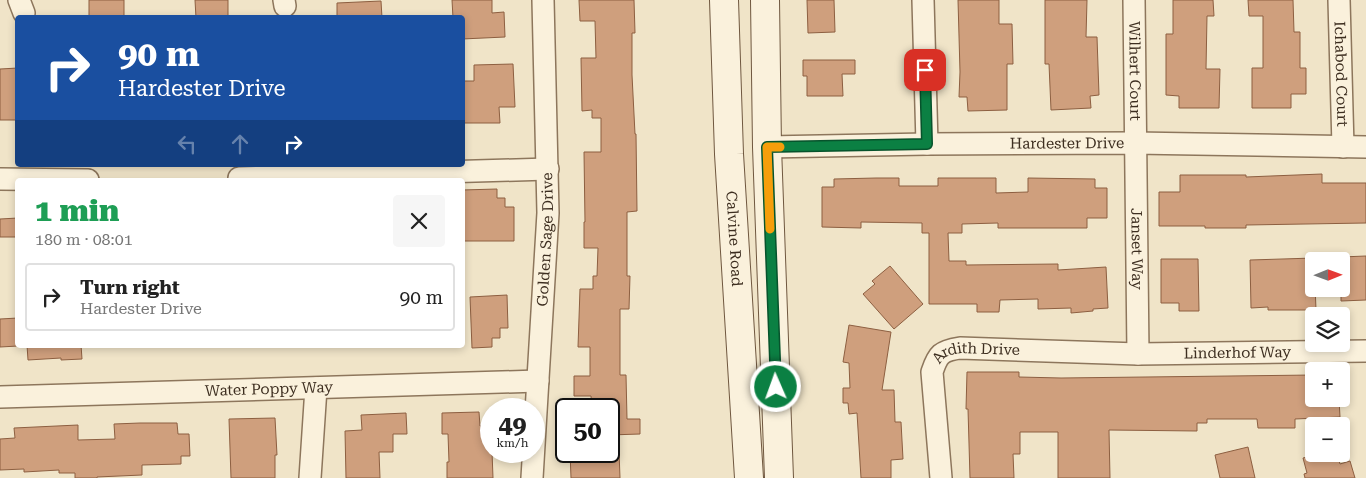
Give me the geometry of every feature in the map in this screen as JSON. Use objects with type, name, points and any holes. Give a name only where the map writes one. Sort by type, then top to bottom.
[{"type":"main road","name":"Calvine Road","points":[[724,0],[728,154],[749,478]]},
{"type":"main road","points":[[765,0],[767,147],[778,478]]},
{"type":"street","name":"Golden Sage Drive","points":[[532,478],[548,213],[543,0]]},
{"type":"street","points":[[922,0],[927,144]]},
{"type":"street","name":"Wilhert Court","points":[[1134,0],[1135,142]]},
{"type":"street","name":"Ichabod Court","points":[[1340,0],[1343,147]]},
{"type":"street","name":"Hardester Drive","points":[[767,147],[1135,142],[1366,147]]},
{"type":"street","name":"Janset Way","points":[[1135,142],[1138,354]]},
{"type":"street","points":[[239,178],[548,169]]},
{"type":"street","points":[[0,179],[15,179]]},
{"type":"street","name":"Ardith Drive","points":[[941,478],[932,372],[936,358],[946,350],[960,348],[1138,354]]},
{"type":"street","name":"Linderhof Way","points":[[1138,354],[1366,351]]},
{"type":"street","name":"Water Poppy Way","points":[[0,397],[538,381]]},
{"type":"street","points":[[310,478],[316,388]]},
{"type":"building","points":[[89,0],[124,0],[124,15],[89,15]]},
{"type":"building","points":[[195,0],[228,0],[228,15],[196,15]]},
{"type":"building","points":[[452,0],[492,0],[492,13],[504,12],[505,37],[465,39],[465,15],[453,15]]},
{"type":"building","points":[[579,0],[634,0],[635,33],[632,33],[632,75],[636,134],[637,211],[627,212],[627,276],[630,276],[629,309],[620,309],[620,375],[626,375],[627,419],[640,419],[640,434],[620,435],[620,398],[574,396],[574,376],[590,376],[590,347],[578,347],[580,289],[593,289],[593,276],[597,276],[598,248],[584,248],[584,152],[601,152],[601,118],[592,118],[592,110],[582,111],[581,58],[596,58],[595,21],[580,21]]},
{"type":"building","points":[[807,0],[834,0],[835,32],[808,33]]},
{"type":"building","points":[[958,0],[999,0],[999,24],[1012,24],[1013,64],[1007,64],[1007,110],[968,111],[967,97],[959,97]]},
{"type":"building","points":[[1045,0],[1087,0],[1086,37],[1097,37],[1099,95],[1090,96],[1091,108],[1051,110],[1049,64],[1045,64]]},
{"type":"building","points":[[1173,0],[1213,0],[1214,16],[1207,16],[1206,69],[1220,69],[1219,108],[1179,108],[1179,96],[1166,95],[1166,34],[1173,34]]},
{"type":"building","points":[[1248,0],[1293,0],[1294,32],[1300,32],[1300,68],[1306,68],[1306,94],[1291,94],[1291,108],[1252,108],[1252,68],[1263,68],[1263,16],[1249,16]]},
{"type":"building","points":[[381,1],[382,15],[337,15],[337,3]]},
{"type":"building","points":[[803,60],[855,60],[855,74],[842,74],[843,96],[807,96],[807,76],[803,76]]},
{"type":"building","points":[[513,64],[515,107],[499,107],[500,123],[465,123],[465,81],[474,81],[474,65]]},
{"type":"building","points":[[15,68],[15,120],[0,120],[0,69]]},
{"type":"building","points":[[1322,174],[1322,183],[1366,183],[1366,223],[1246,225],[1246,228],[1159,226],[1159,192],[1180,192],[1180,175],[1246,175],[1246,177]]},
{"type":"building","points":[[899,178],[899,186],[938,186],[938,178],[996,178],[996,193],[1028,192],[1028,178],[1095,179],[1095,188],[1107,188],[1107,218],[1087,218],[1087,228],[998,228],[998,223],[962,224],[962,233],[948,233],[949,261],[966,261],[966,265],[1058,264],[1058,270],[1106,267],[1108,308],[1071,313],[1071,308],[1038,309],[1038,299],[1000,300],[999,312],[977,312],[977,304],[929,304],[929,233],[922,233],[922,223],[861,222],[861,228],[822,227],[822,187],[834,187],[834,179]]},
{"type":"building","points":[[497,189],[497,198],[505,198],[505,207],[514,207],[514,241],[465,241],[465,190]]},
{"type":"building","points":[[15,218],[15,237],[0,237],[0,219]]},
{"type":"building","points":[[1366,256],[1366,300],[1341,301],[1341,298],[1350,298],[1350,257]]},
{"type":"building","points":[[1305,258],[1305,298],[1316,298],[1316,307],[1305,307],[1305,310],[1268,310],[1268,307],[1251,308],[1250,260]]},
{"type":"building","points":[[1161,259],[1198,259],[1199,311],[1179,311],[1179,303],[1161,303]]},
{"type":"building","points":[[890,266],[923,304],[894,329],[863,294],[875,284],[872,281]]},
{"type":"building","points":[[507,295],[508,328],[500,328],[500,338],[492,338],[492,347],[472,348],[470,297]]},
{"type":"building","points":[[15,318],[15,346],[0,347],[0,319]]},
{"type":"building","points":[[849,325],[891,332],[882,390],[894,390],[895,422],[901,422],[903,459],[891,460],[891,478],[861,478],[857,413],[849,414],[848,403],[843,403],[843,388],[850,388],[849,363],[843,362]]},
{"type":"building","points":[[27,348],[81,348],[82,359],[28,360]]},
{"type":"building","points":[[967,372],[1019,372],[1019,377],[1061,378],[1305,375],[1305,407],[1339,407],[1340,417],[1305,417],[1305,419],[1295,419],[1295,428],[1258,428],[1257,419],[1207,419],[1207,423],[1197,423],[1197,431],[1109,430],[1110,478],[1058,478],[1058,432],[1020,432],[1020,454],[1013,454],[1014,478],[970,478],[968,409],[966,409]]},
{"type":"building","points":[[479,412],[480,463],[492,463],[493,478],[447,478],[447,462],[449,462],[448,434],[442,434],[442,413]]},
{"type":"building","points":[[406,413],[407,434],[393,434],[393,452],[379,452],[380,478],[346,478],[345,431],[362,430],[361,415]]},
{"type":"building","points":[[275,418],[277,455],[275,455],[275,478],[231,478],[229,419]]},
{"type":"building","points":[[177,423],[178,434],[189,434],[190,456],[181,456],[181,464],[142,465],[142,475],[75,478],[75,473],[59,473],[59,470],[24,472],[24,469],[0,470],[0,439],[15,438],[14,428],[78,425],[78,440],[115,439],[114,424]]},
{"type":"building","points":[[1248,447],[1255,478],[1220,478],[1215,455]]},
{"type":"building","points":[[1303,458],[1305,458],[1305,462],[1339,462],[1340,464],[1350,461],[1355,478],[1305,478],[1304,474],[1307,473]]},
{"type":"building","points":[[570,463],[619,463],[620,478],[571,478]]},
{"type":"slow traffic","points":[[770,229],[767,147],[780,147]]},
{"type":"route","points":[[776,387],[767,147],[927,144],[925,70]]}]
